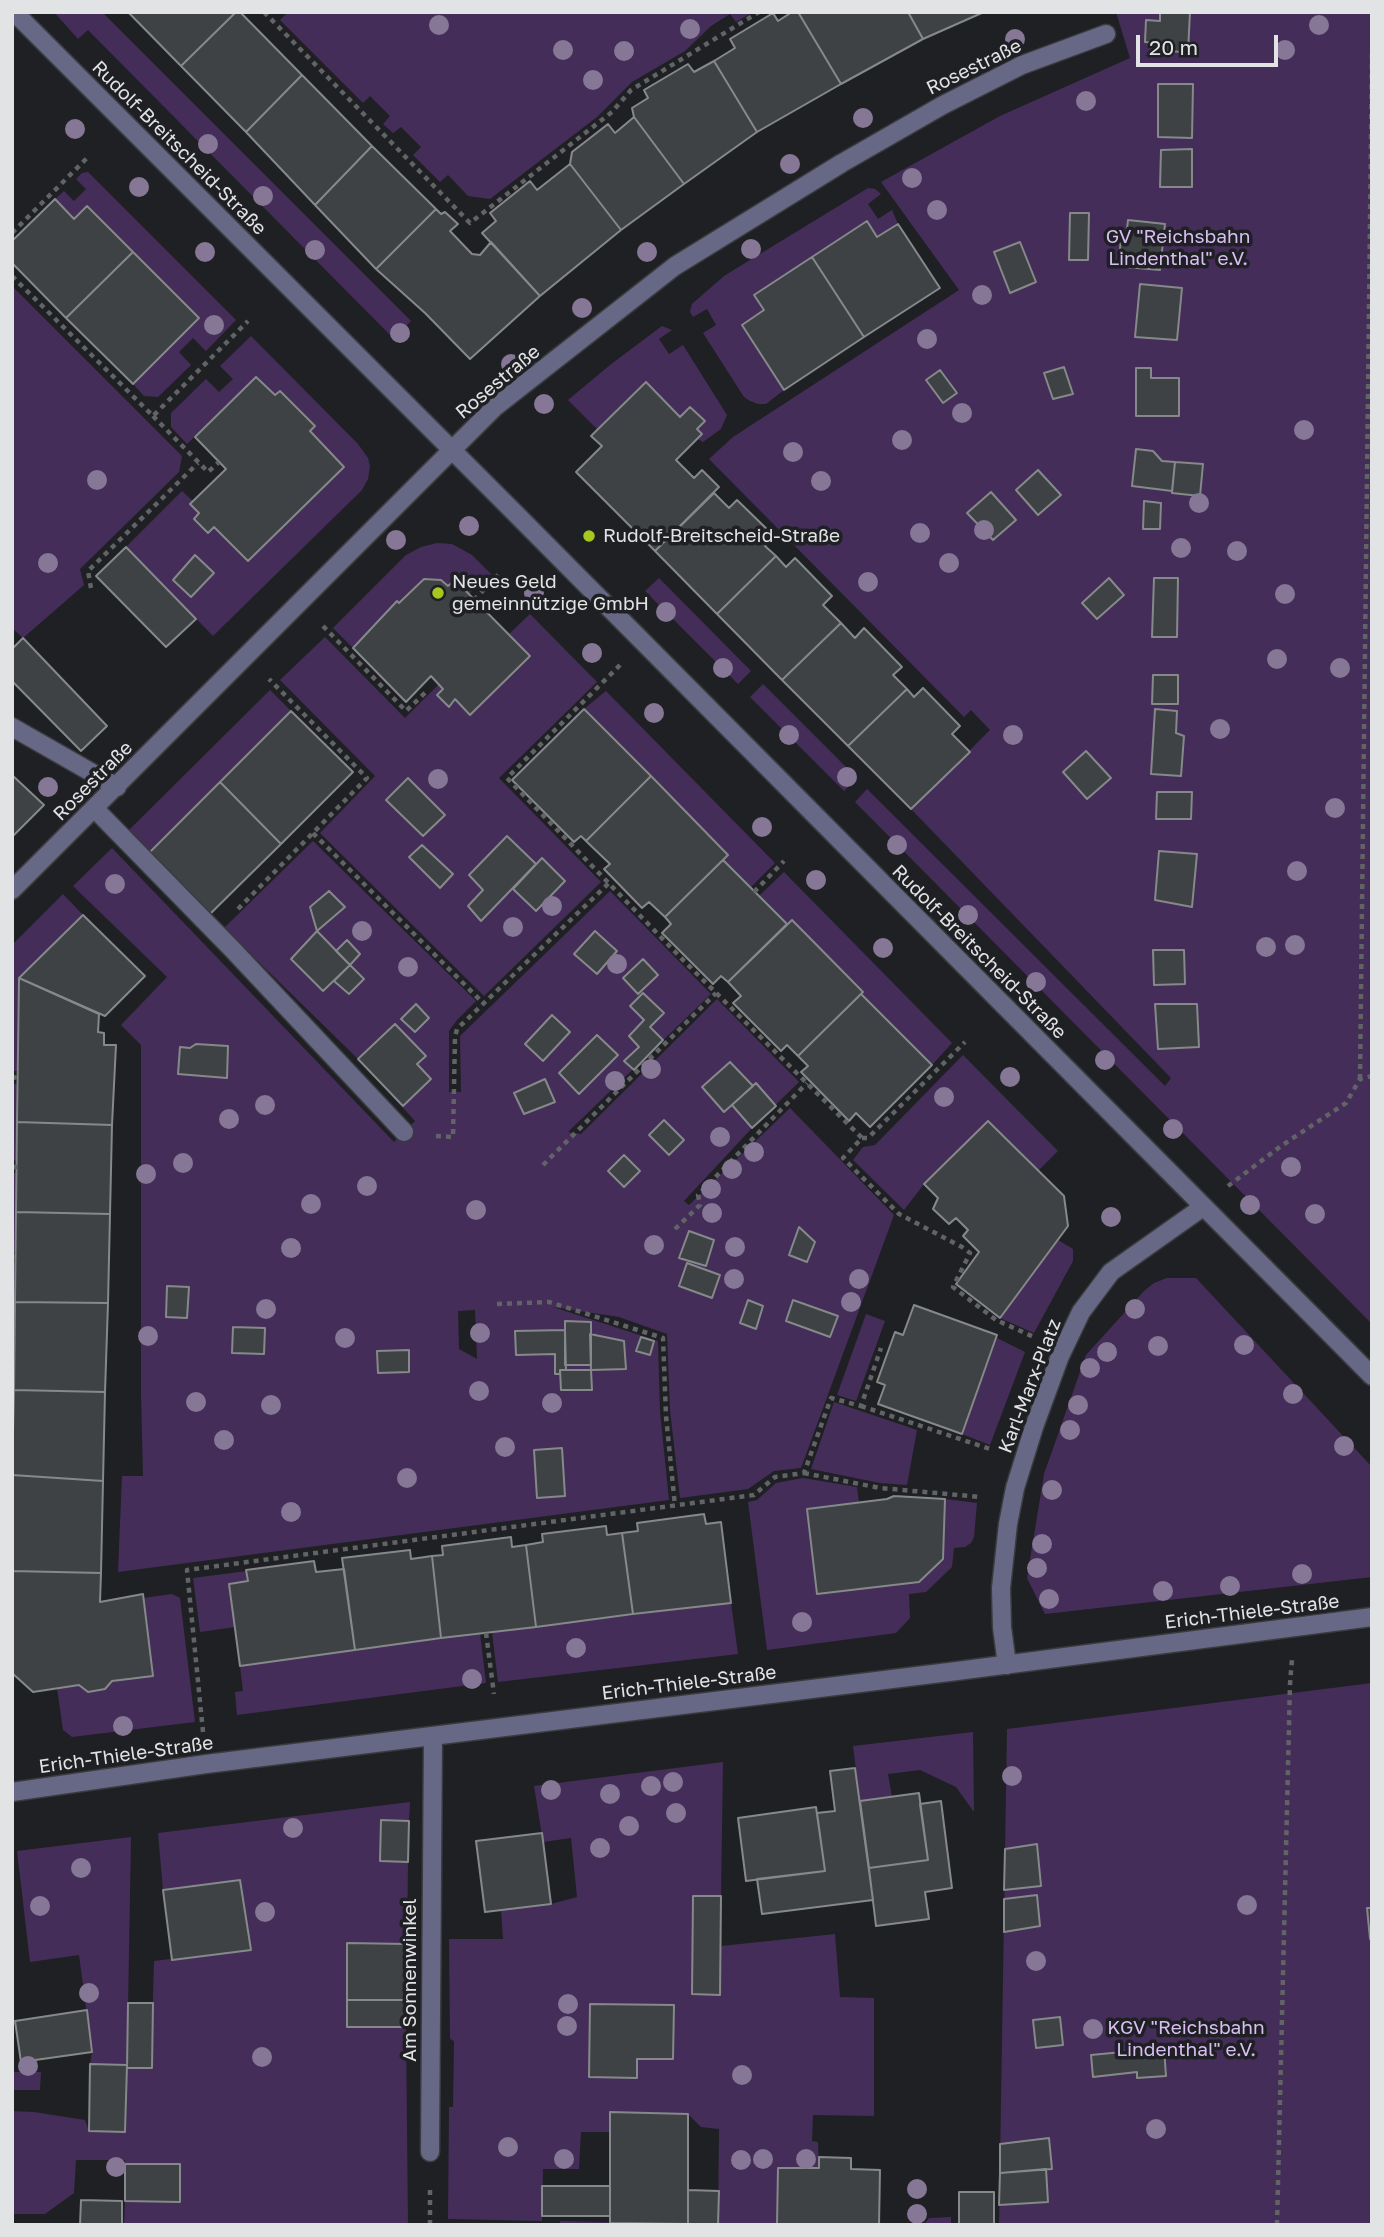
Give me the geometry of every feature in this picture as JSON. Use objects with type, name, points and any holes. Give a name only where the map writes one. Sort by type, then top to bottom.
[{"type":"street","name":"Rudolf-Breitscheid-Straße","points":[[15,12],[1203,1207]]},
{"type":"street","name":"Rosestraße","points":[[12,890],[495,407],[675,266],[842,163],[943,105],[1022,65],[1106,34]]},
{"type":"street","points":[[12,727],[117,787]]},
{"type":"street","points":[[95,809],[404,1132]]},
{"type":"street","points":[[1203,1207],[1372,1376]]},
{"type":"street","name":"Karl-Marx-Platz","points":[[1007,1665],[1000,1588],[1008,1524],[1015,1488],[1060,1356],[1081,1312],[1111,1272],[1203,1207]]},
{"type":"street","name":"Erich-Thiele-Straße","points":[[12,1792],[206,1764],[1372,1617]]},
{"type":"street","name":"Am Sonnenwinkel","points":[[430,2152],[433,1736]]},
{"type":"path","points":[[264,12],[470,223],[612,112],[631,90],[759,12]]},
{"type":"path","points":[[1203,1207],[1264,1158],[1346,1102],[1360,1079],[1372,49]]},
{"type":"path","points":[[12,233],[87,158]]},
{"type":"path","points":[[12,276],[208,472],[219,462]]},
{"type":"path","points":[[153,416],[248,321]]},
{"type":"path","points":[[91,588],[88,571],[198,463]]},
{"type":"path","points":[[474,600],[499,574]]},
{"type":"path","points":[[322,625],[406,711],[428,690]]},
{"type":"path","points":[[642,641],[507,778],[716,993],[862,1138]]},
{"type":"path","points":[[215,932],[367,778],[269,679]]},
{"type":"path","points":[[313,833],[484,1004]]},
{"type":"path","points":[[754,892],[784,862]]},
{"type":"path","points":[[404,1132],[453,1137],[457,1029],[609,883]]},
{"type":"path","points":[[543,1165],[716,993]]},
{"type":"path","points":[[965,1042],[843,1158],[899,1214],[970,1253],[953,1287],[996,1320],[1038,1339]]},
{"type":"path","points":[[1360,1079],[1372,1076]]},
{"type":"path","points":[[676,1230],[700,1205],[698,1195],[807,1083]]},
{"type":"path","points":[[497,1304],[549,1302],[663,1338],[666,1416],[675,1506]]},
{"type":"path","points":[[861,1406],[881,1348]]},
{"type":"path","points":[[804,1474],[831,1398],[994,1450]]},
{"type":"path","points":[[206,1764],[187,1570],[754,1495],[775,1477],[804,1474],[880,1488],[985,1497]]},
{"type":"path","points":[[1278,2225],[1290,1684],[1296,1627]]},
{"type":"path","points":[[486,1633],[494,1694]]},
{"type":"path","points":[[430,2152],[430,2225]]},
{"type":"green space","points":[[54,12],[102,12],[411,321],[394,339],[88,30],[78,39]]},
{"type":"green space","points":[[288,12],[753,12],[736,22],[730,14],[711,26],[685,51],[632,82],[597,117],[490,199],[468,196],[448,175],[440,182],[413,155],[421,147],[401,127],[393,133],[383,124],[390,116],[370,96],[363,103],[280,20]]},
{"type":"green space","name":"GV \"Reichsbahn Lindenthal\" e.V.","points":[[1116,12],[1372,12],[1372,1324],[855,802],[867,789],[1165,1086],[1171,1078],[911,809],[990,730],[971,710],[964,717],[709,459],[733,437],[959,290],[881,182],[1000,116],[1130,58]]},
{"type":"green space","points":[[88,172],[236,320],[206,351],[193,338],[179,352],[191,365],[158,397],[144,396],[133,384],[199,318],[87,206],[74,219],[55,199],[64,191],[74,201],[86,189],[76,179],[82,173]]},
{"type":"green space","points":[[868,188],[881,194],[868,204],[878,219],[892,210],[898,224],[877,237],[867,221],[754,295],[764,310],[742,325],[784,390],[766,404],[750,401],[744,397],[703,333],[716,325],[707,309],[693,317],[690,312],[692,304],[724,276]]},
{"type":"green space","points":[[12,286],[182,456],[179,472],[80,569],[84,585],[23,638],[12,628]]},
{"type":"green space","points":[[662,326],[672,330],[659,339],[669,354],[683,345],[727,415],[721,429],[703,442],[698,439],[702,434],[697,429],[704,421],[691,407],[680,417],[646,382],[597,429],[568,400]]},
{"type":"green space","points":[[251,336],[358,444],[370,466],[368,479],[362,490],[213,636],[126,547],[182,491],[193,501],[191,504],[199,513],[194,519],[208,533],[214,527],[248,561],[344,467],[310,431],[315,425],[281,391],[275,395],[257,377],[187,444],[171,427],[171,413],[206,379],[219,392],[233,379],[220,366]]},
{"type":"green space","points":[[437,543],[452,544],[472,555],[491,574],[469,594],[448,586],[441,580],[424,579],[399,603],[396,602],[353,648],[333,628],[406,555]]},
{"type":"green space","points":[[659,578],[751,671],[738,684],[645,591]]},
{"type":"green space","points":[[530,614],[597,682],[499,778],[601,882],[484,996],[320,833],[375,776],[280,680],[325,637],[405,718],[439,684],[449,706],[455,699],[529,655],[509,634]]},
{"type":"green space","points":[[763,684],[857,778],[844,791],[750,697]]},
{"type":"green space","points":[[270,690],[291,711],[148,854],[126,833]]},
{"type":"green space","points":[[606,691],[775,863],[750,888],[723,860],[728,854],[584,709]]},
{"type":"green space","points":[[313,841],[476,1001],[449,1031],[449,1092],[461,1092],[460,1036],[610,891],[711,994],[568,1132],[581,1134],[717,999],[799,1082],[684,1201],[689,1205],[790,1108],[894,1215],[801,1468],[774,1471],[748,1489],[680,1498],[670,1410],[667,1334],[619,1317],[553,1307],[658,1341],[660,1412],[669,1500],[118,1572],[122,1476],[143,1476],[141,1045],[121,1025],[167,977],[73,886],[112,848],[394,1142],[415,1121],[358,1059],[224,928]],"holes":[[[475,1310],[477,1359],[459,1349],[458,1311]]]},
{"type":"green space","points":[[784,872],[952,1043],[932,1065],[792,920],[787,924],[759,896]]},
{"type":"green space","points":[[63,894],[83,915],[19,978],[18,1071],[12,1071],[12,945]]},
{"type":"green space","points":[[963,1055],[1058,1151],[1038,1171],[988,1121],[924,1184],[904,1210],[853,1160],[863,1147],[875,1145]]},
{"type":"green space","points":[[12,1084],[18,1084],[17,1160],[12,1161]]},
{"type":"green space","points":[[12,1173],[16,1173],[16,1251],[12,1251]]},
{"type":"green space","points":[[1058,1240],[1073,1249],[1073,1261],[1034,1333],[1000,1318]]},
{"type":"green space","points":[[12,1263],[15,1263],[14,1340],[12,1340]]},
{"type":"green space","points":[[1167,1278],[1196,1278],[1372,1467],[1372,1577],[1045,1614],[1027,1578],[1044,1474],[1086,1355],[1144,1291]]},
{"type":"green space","points":[[866,1314],[885,1321],[856,1401],[837,1395]]},
{"type":"green space","points":[[997,1338],[1025,1352],[990,1445],[962,1434]]},
{"type":"green space","points":[[834,1402],[917,1430],[907,1485],[880,1483],[811,1469]]},
{"type":"green space","points":[[803,1478],[857,1487],[859,1503],[807,1509],[817,1594],[919,1582],[943,1559],[945,1499],[977,1503],[974,1537],[965,1547],[954,1548],[952,1567],[926,1592],[909,1594],[910,1618],[896,1633],[767,1650],[748,1502],[757,1500],[776,1483]]},
{"type":"green space","points":[[247,1571],[248,1581],[229,1584],[235,1627],[200,1632],[193,1578]]},
{"type":"green space","points":[[172,1594],[180,1598],[195,1722],[72,1737],[63,1730],[57,1688],[79,1685],[88,1692],[105,1689],[112,1681],[152,1676],[143,1598]]},
{"type":"green space","points":[[731,1603],[738,1654],[498,1682],[492,1632]]},
{"type":"green space","points":[[480,1633],[486,1683],[237,1715],[235,1692],[243,1691],[240,1666]]},
{"type":"green space","name":"KGV \"Reichsbahn Lindenthal\" e.V.","points":[[1372,1683],[1372,2225],[999,2225],[1007,1729]]},
{"type":"green space","points":[[973,1732],[974,1812],[956,1787],[920,1770],[888,1774],[892,1797],[860,1801],[853,1746]]},
{"type":"green space","points":[[723,1762],[721,1896],[693,1896],[692,1994],[720,1994],[721,1946],[835,1934],[840,1997],[874,1998],[874,2116],[813,2115],[812,2141],[818,2142],[819,2168],[778,2168],[777,2225],[718,2225],[719,2129],[701,2127],[688,2114],[611,2112],[610,2132],[581,2132],[579,2169],[543,2169],[542,2221],[448,2219],[449,2107],[453,2107],[454,2041],[450,2039],[449,1939],[503,1939],[501,1910],[551,1904],[577,1897],[571,1838],[543,1842],[534,1786]]},
{"type":"green space","points":[[410,1802],[409,1821],[381,1820],[380,1861],[408,1862],[407,1944],[347,1943],[348,2027],[406,2027],[408,2225],[124,2225],[125,2201],[179,2201],[180,2165],[125,2164],[125,2160],[76,2160],[74,2193],[45,2214],[12,2214],[12,2111],[85,2120],[89,2131],[126,2132],[127,2068],[151,2068],[154,1961],[250,1949],[240,1880],[163,1890],[158,1833]]},
{"type":"green space","points":[[131,1837],[127,2065],[90,2064],[92,2052],[79,1955],[30,1962],[17,1851]]},
{"type":"green space","points":[[12,2072],[41,2072],[40,2090],[12,2090]]},
{"type":"green space","points":[[951,2217],[951,2225],[924,2225],[929,2218]]},
{"type":"green space","points":[[560,2221],[710,2225],[560,2225]]},
{"type":"building","points":[[128,12],[236,12],[181,66]]},
{"type":"building","points":[[236,12],[240,12],[302,75],[246,132],[181,66]]},
{"type":"building","points":[[792,12],[798,12],[841,84],[757,132],[714,61],[735,48],[730,39],[773,13],[778,21]]},
{"type":"building","points":[[798,12],[908,12],[923,39],[841,84]]},
{"type":"building","points":[[908,12],[984,12],[923,39]]},
{"type":"building","points":[[1160,12],[1190,12],[1188,52],[1159,51],[1159,43],[1145,42],[1146,20],[1160,21]]},
{"type":"building","points":[[714,61],[757,132],[684,184],[634,117],[632,108],[648,98],[644,90],[688,64],[694,72]]},
{"type":"building","points":[[302,75],[372,146],[315,205],[246,132]]},
{"type":"building","points":[[1158,84],[1193,84],[1192,138],[1158,137]]},
{"type":"building","points":[[634,117],[684,184],[621,230],[570,164],[572,152],[608,124],[615,133]]},
{"type":"building","points":[[372,146],[436,209],[376,269],[315,205]]},
{"type":"building","points":[[1192,149],[1192,187],[1160,187],[1161,150]]},
{"type":"building","points":[[570,164],[621,230],[540,296],[482,233],[496,221],[490,213],[530,181],[537,190]]},
{"type":"building","points":[[55,199],[74,219],[87,206],[133,252],[66,318],[12,263],[12,241]]},
{"type":"building","points":[[436,209],[441,214],[445,212],[458,224],[450,231],[472,254],[480,255],[491,242],[540,296],[470,359],[425,313],[376,269]]},
{"type":"building","points":[[1070,213],[1089,213],[1088,260],[1069,260]]},
{"type":"building","points":[[1128,220],[1165,224],[1160,270],[1125,267],[1125,263],[1119,262],[1121,237],[1126,238]]},
{"type":"building","points":[[867,221],[877,237],[898,224],[940,288],[864,337],[812,257]]},
{"type":"building","points":[[1020,242],[1036,282],[1010,293],[994,252]]},
{"type":"building","points":[[133,252],[199,318],[133,384],[66,318]]},
{"type":"building","points":[[812,257],[864,337],[784,390],[742,325],[764,310],[754,295]]},
{"type":"building","points":[[1140,284],[1182,288],[1177,340],[1135,337]]},
{"type":"building","points":[[1064,367],[1073,394],[1053,399],[1044,373]]},
{"type":"building","points":[[1136,368],[1151,368],[1151,378],[1179,378],[1179,416],[1136,416]]},
{"type":"building","points":[[940,370],[957,393],[943,403],[926,380]]},
{"type":"building","points":[[256,377],[275,395],[280,391],[315,426],[310,431],[344,467],[248,561],[214,527],[208,533],[194,519],[199,513],[190,504],[226,469],[195,437]]},
{"type":"building","points":[[646,382],[680,417],[690,407],[705,421],[697,429],[702,434],[676,460],[694,478],[702,470],[719,487],[655,551],[576,472],[602,446],[591,436]]},
{"type":"building","points":[[1136,449],[1153,451],[1162,461],[1175,462],[1172,491],[1132,486]]},
{"type":"building","points":[[1175,462],[1203,464],[1200,496],[1172,493]]},
{"type":"building","points":[[1038,470],[1061,495],[1038,515],[1016,490]]},
{"type":"building","points":[[991,492],[1016,520],[993,540],[967,513]]},
{"type":"building","points":[[714,493],[729,508],[737,500],[774,536],[765,546],[776,556],[717,614],[655,551]]},
{"type":"building","points":[[1144,501],[1161,503],[1160,529],[1143,529]]},
{"type":"building","points":[[126,547],[196,619],[166,647],[96,576]]},
{"type":"building","points":[[195,555],[214,573],[191,597],[173,580]]},
{"type":"building","points":[[776,556],[786,567],[795,558],[832,596],[823,605],[841,623],[782,680],[717,614]]},
{"type":"building","points":[[1109,578],[1124,595],[1097,619],[1082,603]]},
{"type":"building","points":[[1154,578],[1178,578],[1177,637],[1152,637]]},
{"type":"building","points":[[424,579],[441,580],[448,586],[455,580],[530,656],[470,715],[455,699],[449,707],[437,695],[443,689],[431,676],[406,702],[353,648],[397,601],[399,603]]},
{"type":"building","points":[[841,623],[855,638],[864,628],[902,667],[893,675],[907,689],[848,746],[782,680]]},
{"type":"building","points":[[23,638],[107,726],[81,751],[12,681],[12,649]]},
{"type":"building","points":[[1153,675],[1178,675],[1178,704],[1152,704]]},
{"type":"building","points":[[923,688],[960,726],[952,734],[970,752],[911,809],[848,746],[907,689],[914,697]]},
{"type":"building","points":[[584,709],[651,776],[586,841],[581,836],[574,842],[512,780]]},
{"type":"building","points":[[1155,709],[1177,711],[1176,733],[1184,736],[1181,776],[1151,774]]},
{"type":"building","points":[[291,711],[353,772],[281,844],[220,782]]},
{"type":"building","points":[[1086,751],[1111,778],[1087,799],[1063,772]]},
{"type":"building","points":[[12,775],[44,805],[12,837]]},
{"type":"building","points":[[651,776],[728,855],[665,917],[649,902],[642,908],[604,869],[610,864],[586,841]]},
{"type":"building","points":[[408,778],[445,815],[423,836],[386,800]]},
{"type":"building","points":[[220,782],[281,844],[210,914],[148,854]]},
{"type":"building","points":[[1157,792],[1192,792],[1191,819],[1156,819]]},
{"type":"building","points":[[507,836],[536,864],[481,921],[468,906],[483,890],[469,875]]},
{"type":"building","points":[[422,845],[453,874],[440,888],[409,857]]},
{"type":"building","points":[[1159,851],[1197,854],[1192,907],[1155,900]]},
{"type":"building","points":[[542,858],[565,881],[536,911],[513,889]]},
{"type":"building","points":[[723,860],[787,924],[728,982],[721,976],[713,984],[662,933],[671,924],[665,917]]},
{"type":"building","points":[[329,891],[345,907],[317,931],[310,907]]},
{"type":"building","points":[[83,915],[145,976],[105,1016],[19,978]]},
{"type":"building","points":[[792,920],[863,992],[798,1056],[787,1045],[781,1051],[733,1003],[741,996],[728,982]]},
{"type":"building","points":[[317,931],[350,965],[323,991],[291,959]]},
{"type":"building","points":[[595,931],[617,951],[597,974],[574,954]]},
{"type":"building","points":[[347,940],[360,954],[350,965],[336,951]]},
{"type":"building","points":[[1153,950],[1184,950],[1185,984],[1154,985]]},
{"type":"building","points":[[643,959],[658,975],[638,994],[623,978]]},
{"type":"building","points":[[350,965],[364,979],[349,994],[334,981]]},
{"type":"building","points":[[19,978],[99,1014],[98,1032],[104,1033],[104,1045],[116,1045],[112,1125],[17,1122]]},
{"type":"building","points":[[643,993],[664,1013],[650,1027],[663,1040],[634,1070],[624,1061],[639,1047],[629,1036],[644,1020],[630,1006]]},
{"type":"building","points":[[861,994],[932,1065],[870,1127],[856,1113],[849,1121],[801,1072],[808,1066],[798,1056]]},
{"type":"building","points":[[416,1004],[429,1018],[415,1032],[401,1019]]},
{"type":"building","points":[[1155,1004],[1197,1004],[1199,1047],[1158,1049]]},
{"type":"building","points":[[552,1015],[570,1032],[543,1061],[525,1044]]},
{"type":"building","points":[[395,1024],[426,1056],[417,1064],[431,1079],[403,1106],[358,1059]]},
{"type":"building","points":[[597,1035],[618,1055],[579,1094],[559,1073]]},
{"type":"building","points":[[196,1044],[228,1046],[227,1078],[178,1074],[180,1047],[190,1048]]},
{"type":"building","points":[[730,1062],[753,1086],[724,1112],[702,1087]]},
{"type":"building","points":[[545,1079],[555,1102],[524,1114],[514,1093]]},
{"type":"building","points":[[756,1083],[776,1106],[752,1128],[732,1105]]},
{"type":"building","points":[[664,1120],[684,1140],[669,1155],[649,1135]]},
{"type":"building","points":[[988,1121],[1064,1196],[1068,1226],[1000,1318],[956,1284],[979,1252],[963,1236],[968,1230],[956,1218],[949,1224],[933,1209],[938,1198],[924,1184]]},
{"type":"building","points":[[17,1122],[112,1125],[110,1214],[16,1212]]},
{"type":"building","points":[[624,1155],[640,1171],[624,1187],[608,1171]]},
{"type":"building","points":[[16,1212],[110,1214],[108,1303],[15,1302]]},
{"type":"building","points":[[799,1227],[815,1242],[807,1262],[789,1255]]},
{"type":"building","points":[[689,1231],[714,1240],[706,1266],[679,1258]]},
{"type":"building","points":[[687,1263],[720,1275],[712,1298],[679,1286]]},
{"type":"building","points":[[167,1286],[189,1287],[187,1318],[166,1317]]},
{"type":"building","points":[[748,1300],[763,1306],[756,1329],[740,1323]]},
{"type":"building","points":[[793,1300],[838,1316],[830,1337],[786,1321]]},
{"type":"building","points":[[15,1302],[108,1303],[105,1392],[14,1390]]},
{"type":"building","points":[[914,1305],[997,1335],[962,1434],[878,1404],[885,1385],[877,1382],[895,1332],[903,1335]]},
{"type":"building","points":[[565,1321],[591,1322],[591,1365],[565,1365]]},
{"type":"building","points":[[233,1327],[265,1328],[264,1354],[232,1353]]},
{"type":"building","points":[[565,1330],[566,1370],[560,1370],[560,1374],[555,1374],[555,1354],[516,1355],[515,1331]]},
{"type":"building","points":[[590,1334],[624,1341],[626,1369],[591,1370]]},
{"type":"building","points":[[641,1337],[654,1341],[650,1355],[636,1351]]},
{"type":"building","points":[[409,1350],[409,1372],[378,1373],[377,1351]]},
{"type":"building","points":[[560,1370],[591,1370],[592,1390],[561,1390]]},
{"type":"building","points":[[14,1390],[105,1392],[103,1481],[12,1475]]},
{"type":"building","points":[[562,1448],[565,1496],[537,1498],[534,1450]]},
{"type":"building","points":[[12,1475],[103,1481],[101,1573],[12,1571]]},
{"type":"building","points":[[894,1496],[945,1499],[943,1559],[919,1582],[817,1594],[807,1509]]},
{"type":"building","points":[[704,1514],[706,1524],[721,1522],[731,1603],[633,1614],[622,1533],[638,1531],[637,1523]]},
{"type":"building","points":[[606,1526],[607,1535],[622,1533],[633,1614],[536,1627],[526,1545],[543,1542],[542,1534]]},
{"type":"building","points":[[511,1537],[512,1547],[526,1545],[536,1627],[441,1638],[432,1556],[443,1555],[442,1546]]},
{"type":"building","points":[[410,1550],[411,1559],[432,1556],[441,1638],[355,1650],[342,1558]]},
{"type":"building","points":[[314,1561],[316,1572],[344,1569],[355,1650],[240,1666],[229,1584],[248,1581],[246,1570]]},
{"type":"building","points":[[12,1571],[101,1573],[100,1602],[143,1594],[153,1676],[112,1681],[105,1689],[88,1692],[79,1685],[33,1692],[12,1673]]},
{"type":"building","points":[[855,1768],[873,1900],[762,1914],[757,1879],[825,1871],[817,1813],[835,1811],[830,1771]]},
{"type":"building","points":[[919,1793],[928,1860],[869,1868],[860,1801]]},
{"type":"building","points":[[941,1801],[952,1888],[925,1892],[929,1919],[876,1926],[869,1868],[928,1860],[920,1804]]},
{"type":"building","points":[[816,1807],[825,1871],[746,1881],[738,1818]]},
{"type":"building","points":[[381,1820],[409,1821],[408,1862],[380,1861]]},
{"type":"building","points":[[542,1833],[551,1904],[485,1912],[476,1841]]},
{"type":"building","points":[[1037,1844],[1041,1886],[1004,1890],[1005,1849]]},
{"type":"building","points":[[240,1880],[251,1950],[172,1960],[163,1890]]},
{"type":"building","points":[[1037,1895],[1040,1926],[1004,1932],[1004,1899]]},
{"type":"building","points":[[693,1896],[721,1896],[720,1995],[692,1994]]},
{"type":"building","points":[[1367,1908],[1372,1908],[1372,1939],[1370,1939]]},
{"type":"building","points":[[347,1943],[407,1944],[407,2000],[347,2000]]},
{"type":"building","points":[[347,2000],[407,2000],[406,2027],[347,2027]]},
{"type":"building","points":[[128,2003],[153,2003],[152,2068],[127,2068]]},
{"type":"building","points":[[590,2004],[674,2005],[673,2059],[637,2059],[637,2078],[589,2077]]},
{"type":"building","points":[[87,2010],[92,2052],[21,2062],[15,2021]]},
{"type":"building","points":[[1060,2017],[1063,2045],[1036,2048],[1033,2020]]},
{"type":"building","points":[[1164,2048],[1166,2076],[1137,2078],[1137,2072],[1093,2077],[1091,2055]]},
{"type":"building","points":[[90,2064],[127,2065],[125,2132],[89,2131]]},
{"type":"building","points":[[610,2112],[688,2114],[688,2224],[610,2223]]},
{"type":"building","points":[[1049,2138],[1052,2169],[1000,2173],[1000,2144]]},
{"type":"building","points":[[819,2157],[851,2158],[851,2169],[880,2170],[879,2225],[777,2225],[778,2168],[819,2168]]},
{"type":"building","points":[[125,2164],[180,2164],[180,2202],[125,2201]]},
{"type":"building","points":[[1046,2169],[1048,2202],[999,2205],[1000,2173]]},
{"type":"building","points":[[542,2186],[610,2186],[610,2216],[542,2216]]},
{"type":"building","points":[[688,2190],[719,2191],[718,2225],[688,2224]]},
{"type":"building","points":[[959,2192],[994,2192],[994,2225],[959,2225]]},
{"type":"building","points":[[81,2200],[122,2201],[122,2225],[80,2225]]},
{"type":"place","name":"Rudolf-Breitscheid-Straße","points":[[589,536]]},
{"type":"place","name":"Neues Geld gemeinnützige GmbH","points":[[438,593]]}]
